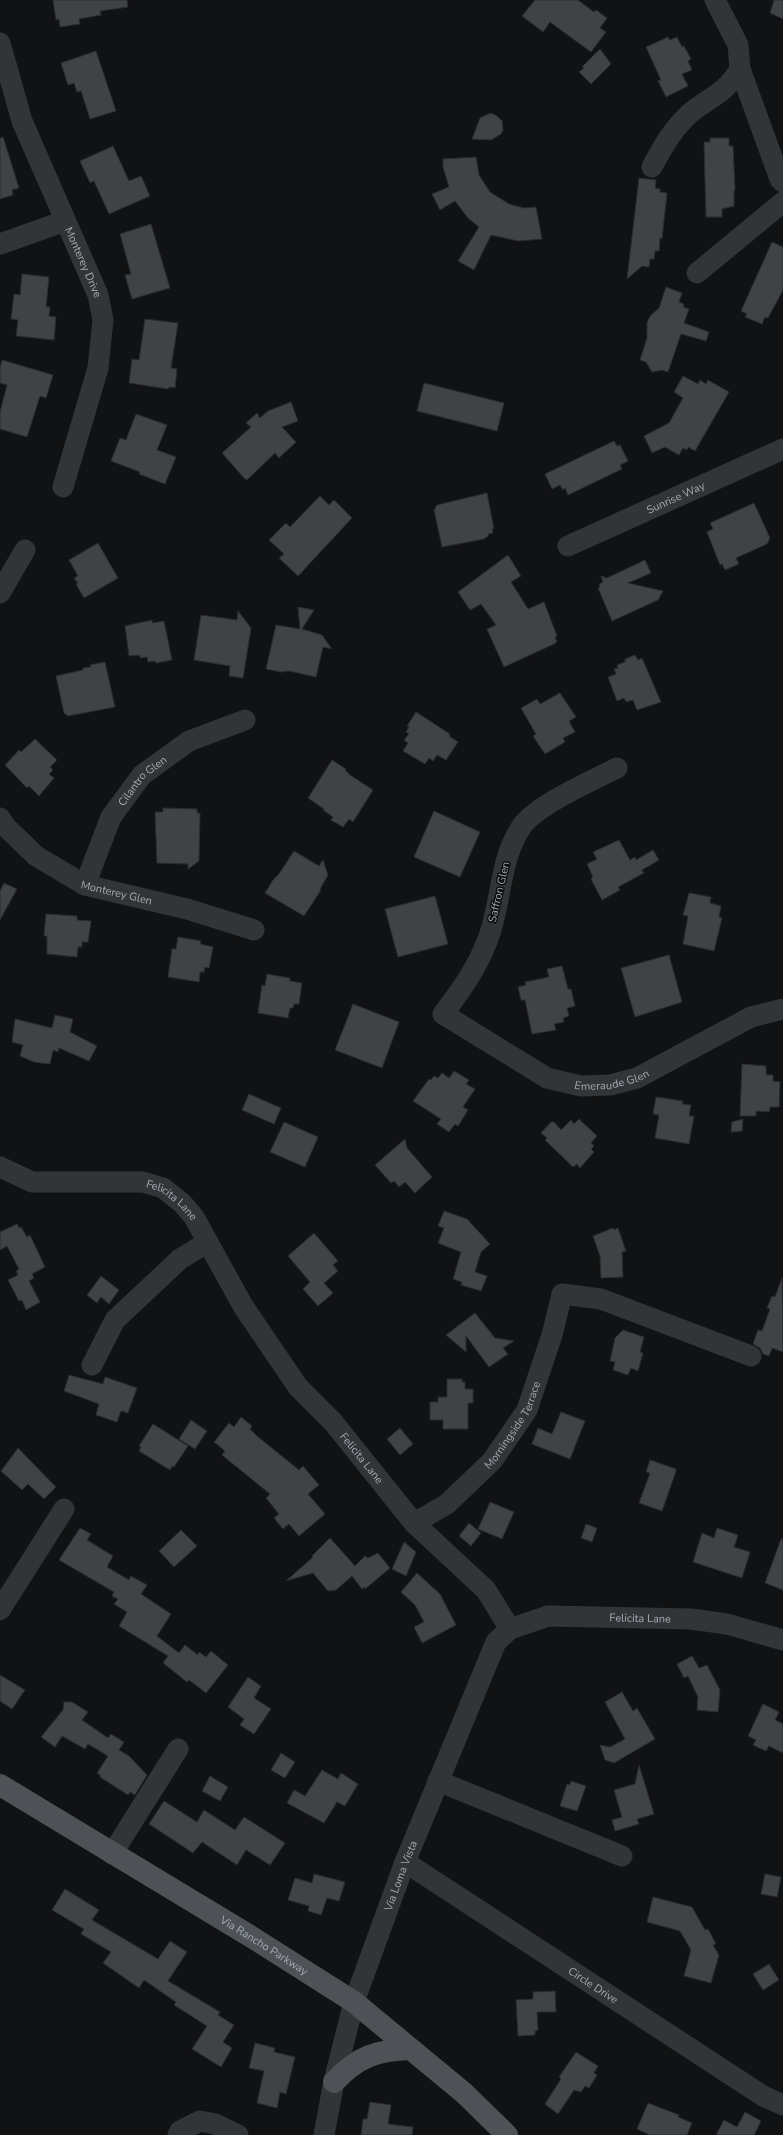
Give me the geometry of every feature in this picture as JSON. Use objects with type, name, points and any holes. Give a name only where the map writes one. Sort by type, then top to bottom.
[{"type":"main road","name":"Via Rancho Parkway","points":[[0,1785],[250,1936],[354,2002],[464,2093],[507,2135]]},
{"type":"main road","points":[[334,2082],[343,2072],[365,2058],[389,2050],[410,2049]]},
{"type":"street","points":[[716,0],[738,45],[740,70],[780,179],[783,182]]},
{"type":"street","name":"Monterey Drive","points":[[0,43],[22,121],[98,295],[103,320],[98,368],[62,488]]},
{"type":"street","points":[[652,167],[664,145],[681,122],[694,110],[723,91],[734,80],[740,70]]},
{"type":"street","points":[[697,273],[783,202]]},
{"type":"street","points":[[0,244],[65,221]]},
{"type":"street","name":"Sunrise Way","points":[[568,546],[783,449]]},
{"type":"street","points":[[0,593],[25,550]]},
{"type":"street","name":"Cilantro Glen","points":[[85,885],[111,817],[142,775],[189,741],[245,720]]},
{"type":"street","name":"Saffron Glen","points":[[443,1014],[472,976],[488,938],[506,858],[522,825],[546,805],[617,768]]},
{"type":"street","name":"Monterey Glen","points":[[0,818],[5,826],[36,856],[85,885],[187,909],[254,930]]},
{"type":"street","name":"Emeraude Glen","points":[[443,1014],[547,1078],[581,1086],[610,1085],[637,1078],[751,1017],[783,1009]]},
{"type":"street","name":"Felicita Lane","points":[[0,1166],[32,1182],[144,1182],[163,1188],[186,1208],[194,1217],[243,1306],[298,1387],[333,1422],[414,1523],[486,1590],[510,1629],[548,1616],[691,1619],[727,1624],[783,1640]]},
{"type":"street","points":[[92,1365],[115,1320],[180,1259],[208,1242]]},
{"type":"street","name":"Morningside Terrace","points":[[414,1523],[447,1504],[492,1461],[527,1410],[552,1336],[562,1294],[601,1299],[751,1356]]},
{"type":"street","points":[[0,1610],[19,1583],[64,1509]]},
{"type":"street","name":"Via Loma Vista","points":[[324,2135],[334,2082],[354,2002],[405,1862],[496,1642],[510,1629]]},
{"type":"street","points":[[112,1854],[178,1749]]},
{"type":"street","points":[[438,1781],[622,1856]]},
{"type":"street","name":"Circle Drive","points":[[405,1862],[756,2092],[783,2105]]},
{"type":"street","points":[[178,2135],[180,2131],[200,2121],[215,2124],[238,2135]]},
{"type":"building","points":[[53,0],[127,0],[128,7],[100,11],[101,15],[79,19],[80,24],[60,27],[59,19],[56,20]]},
{"type":"building","points":[[535,0],[578,0],[594,12],[596,10],[607,18],[600,28],[606,32],[591,52],[550,22],[543,32],[522,16]]},
{"type":"building","points":[[774,0],[783,0],[783,19],[770,13]]},
{"type":"building","points":[[668,37],[670,40],[677,37],[682,47],[684,46],[691,59],[688,61],[692,70],[682,74],[688,86],[666,97],[658,81],[661,80],[646,47]]},
{"type":"building","points":[[600,49],[611,64],[591,84],[579,72]]},
{"type":"building","points":[[96,51],[116,111],[90,119],[81,91],[77,92],[74,83],[68,85],[61,63]]},
{"type":"building","points":[[491,113],[502,121],[503,130],[501,134],[491,140],[472,139],[480,118]]},
{"type":"building","points":[[3,137],[19,188],[12,190],[13,195],[0,199],[0,138]]},
{"type":"building","points":[[710,138],[729,138],[729,146],[733,146],[735,190],[734,206],[722,209],[722,217],[706,217],[704,142],[710,142]]},
{"type":"building","points":[[113,146],[129,181],[141,176],[150,196],[109,214],[94,181],[90,183],[80,161]]},
{"type":"building","points":[[476,157],[479,175],[490,192],[509,204],[524,208],[536,207],[542,239],[518,241],[491,235],[474,270],[458,261],[479,227],[468,218],[455,201],[440,210],[432,194],[449,187],[443,167],[443,159]]},
{"type":"building","points":[[639,178],[656,180],[655,188],[660,189],[660,192],[667,193],[662,239],[660,238],[659,251],[655,251],[654,259],[650,259],[649,267],[642,266],[627,279]]},
{"type":"building","points":[[151,224],[170,288],[132,299],[125,275],[131,274],[120,234]]},
{"type":"building","points":[[772,242],[783,247],[783,290],[768,318],[765,317],[762,324],[745,317],[747,314],[741,311]]},
{"type":"building","points":[[22,274],[49,277],[46,307],[50,307],[49,316],[56,317],[54,340],[16,336],[18,320],[11,319],[14,294],[20,295]]},
{"type":"building","points":[[666,287],[682,293],[679,302],[684,304],[683,307],[689,309],[684,323],[709,332],[706,341],[681,334],[668,372],[662,370],[652,372],[646,362],[640,360],[647,338],[647,323],[650,316],[659,308]]},
{"type":"building","points":[[145,319],[178,323],[171,368],[177,369],[175,388],[169,387],[168,389],[129,383],[132,359],[139,360]]},
{"type":"building","points":[[2,360],[53,375],[46,398],[40,396],[27,437],[0,429],[0,412],[7,385],[0,383],[0,368]]},
{"type":"building","points":[[683,376],[698,384],[700,380],[706,384],[708,380],[729,392],[695,451],[688,447],[687,450],[683,448],[679,455],[665,447],[652,453],[644,436],[669,423],[683,398],[674,392]]},
{"type":"building","points":[[424,383],[504,403],[497,431],[417,411]]},
{"type":"building","points":[[291,402],[298,421],[282,427],[296,442],[279,458],[275,453],[247,480],[222,453],[251,427],[246,423],[257,413],[260,418],[268,411]]},
{"type":"building","points":[[136,414],[167,425],[157,450],[176,457],[165,484],[139,474],[140,472],[111,461],[120,438],[126,440]]},
{"type":"building","points":[[614,441],[617,446],[620,445],[628,461],[620,465],[622,469],[568,495],[565,488],[563,490],[560,485],[552,489],[545,474]]},
{"type":"building","points":[[487,493],[494,529],[492,529],[493,533],[488,534],[488,536],[484,539],[442,547],[434,510],[437,505]]},
{"type":"building","points":[[320,496],[329,505],[334,500],[352,518],[298,576],[279,558],[284,554],[269,540],[286,523],[290,527]]},
{"type":"building","points":[[754,503],[770,538],[767,544],[736,558],[739,564],[725,570],[722,564],[720,565],[707,532],[713,529],[710,523]]},
{"type":"building","points":[[98,543],[118,578],[84,598],[76,584],[78,583],[74,578],[78,576],[69,560]]},
{"type":"building","points":[[508,555],[521,576],[511,582],[528,609],[544,602],[557,636],[555,637],[557,642],[504,667],[487,629],[496,625],[481,604],[470,610],[458,592]]},
{"type":"building","points":[[645,560],[651,573],[628,583],[663,591],[658,600],[612,621],[598,588],[600,587],[599,584],[603,582],[601,576],[607,578]]},
{"type":"building","points":[[298,607],[314,610],[302,629],[322,635],[332,649],[323,647],[316,677],[289,671],[281,672],[266,669],[276,625],[300,629]]},
{"type":"building","points":[[238,611],[251,628],[243,678],[229,676],[230,666],[194,660],[201,615],[237,620]]},
{"type":"building","points":[[152,620],[152,623],[164,621],[172,660],[156,663],[155,661],[148,662],[147,657],[140,658],[140,655],[129,656],[125,626]]},
{"type":"building","points":[[635,655],[638,660],[642,658],[661,702],[637,710],[633,700],[626,702],[624,698],[617,701],[608,677],[616,674],[614,669],[618,668],[617,665],[625,662],[625,659]]},
{"type":"building","points":[[105,662],[115,707],[68,716],[64,713],[56,676],[83,670],[83,668],[91,667],[90,665]]},
{"type":"building","points":[[560,693],[576,717],[569,721],[575,732],[563,738],[565,742],[545,754],[533,736],[536,734],[521,708],[537,699],[540,704]]},
{"type":"building","points":[[416,712],[450,734],[449,736],[458,742],[446,760],[437,755],[433,761],[429,758],[425,764],[403,751],[408,743],[404,740],[409,734],[406,732],[409,727],[407,726]]},
{"type":"building","points":[[35,739],[57,760],[50,767],[53,770],[49,774],[54,778],[39,796],[29,786],[27,788],[5,765],[19,750],[21,752]]},
{"type":"building","points":[[332,760],[346,769],[345,770],[350,775],[373,790],[353,822],[349,819],[343,827],[331,820],[333,817],[308,798]]},
{"type":"building","points":[[163,808],[197,809],[197,813],[200,813],[199,861],[188,869],[188,864],[157,863],[155,812],[163,812]]},
{"type":"building","points":[[434,811],[480,832],[460,877],[414,857]]},
{"type":"building","points":[[619,840],[630,860],[635,857],[636,860],[653,850],[659,860],[642,870],[644,873],[618,887],[620,890],[602,900],[591,879],[593,877],[587,864],[597,859],[593,852]]},
{"type":"building","points":[[294,851],[319,866],[323,860],[328,875],[320,889],[321,890],[304,916],[265,893]]},
{"type":"building","points":[[4,883],[17,889],[0,920],[0,891]]},
{"type":"building","points":[[689,893],[711,897],[710,903],[721,906],[719,917],[722,918],[714,951],[683,944],[688,916],[683,915]]},
{"type":"building","points":[[435,896],[448,944],[398,957],[385,909]]},
{"type":"building","points":[[46,914],[77,916],[77,920],[91,921],[88,942],[82,942],[82,947],[78,947],[77,957],[47,954],[47,936],[44,936]]},
{"type":"building","points":[[178,937],[201,941],[200,944],[213,947],[209,968],[205,967],[204,972],[200,972],[199,982],[168,977],[172,949],[176,949]]},
{"type":"building","points":[[669,955],[682,1002],[635,1017],[621,968]]},
{"type":"building","points":[[562,966],[568,989],[571,989],[575,1006],[567,1008],[569,1016],[563,1018],[564,1022],[554,1024],[556,1030],[532,1034],[525,1000],[521,1000],[518,987],[526,985],[525,982],[549,977],[547,969]]},
{"type":"building","points":[[267,974],[290,978],[290,981],[302,983],[299,1004],[294,1004],[293,1008],[290,1008],[288,1018],[258,1013],[262,985],[265,986]]},
{"type":"building","points":[[353,1004],[399,1022],[382,1068],[335,1050]]},
{"type":"building","points":[[55,1015],[73,1019],[70,1032],[97,1046],[89,1061],[59,1048],[58,1052],[53,1050],[50,1064],[34,1062],[20,1056],[23,1045],[12,1042],[15,1019],[52,1028]]},
{"type":"building","points":[[742,1064],[766,1066],[766,1075],[773,1075],[773,1081],[780,1082],[779,1107],[770,1107],[769,1112],[756,1111],[756,1116],[740,1116]]},
{"type":"building","points":[[454,1071],[469,1080],[466,1084],[475,1089],[463,1107],[468,1110],[458,1126],[455,1124],[449,1132],[437,1124],[441,1119],[413,1101],[429,1079],[431,1080],[434,1076],[438,1078],[442,1073],[449,1078]]},
{"type":"building","points":[[249,1094],[281,1108],[274,1124],[242,1110]]},
{"type":"building","points":[[656,1097],[683,1101],[682,1104],[691,1105],[689,1116],[694,1116],[689,1144],[655,1138],[659,1115],[653,1114]]},
{"type":"building","points":[[579,1119],[597,1136],[591,1143],[594,1146],[591,1149],[594,1152],[580,1168],[577,1164],[573,1167],[545,1140],[547,1138],[541,1133],[551,1122],[554,1122],[561,1130],[571,1120],[574,1124]]},
{"type":"building","points":[[743,1119],[742,1131],[731,1132],[732,1122]]},
{"type":"building","points":[[284,1122],[318,1137],[305,1167],[270,1152]]},
{"type":"building","points":[[405,1139],[407,1148],[432,1177],[415,1193],[405,1182],[399,1187],[394,1181],[391,1183],[375,1165]]},
{"type":"building","points":[[444,1211],[467,1219],[490,1244],[481,1252],[475,1272],[487,1276],[481,1291],[461,1285],[462,1282],[453,1279],[461,1252],[438,1243],[444,1228],[438,1226]]},
{"type":"building","points":[[17,1224],[19,1228],[21,1227],[27,1237],[30,1235],[45,1267],[32,1274],[34,1278],[29,1281],[40,1302],[26,1310],[22,1300],[19,1301],[8,1280],[18,1275],[16,1271],[19,1269],[7,1246],[0,1250],[0,1232]]},
{"type":"building","points":[[613,1228],[614,1230],[618,1228],[626,1251],[622,1252],[623,1277],[601,1278],[600,1256],[593,1236]]},
{"type":"building","points":[[314,1233],[338,1261],[333,1265],[338,1271],[324,1283],[333,1293],[318,1306],[303,1289],[310,1282],[288,1256]]},
{"type":"building","points":[[101,1276],[119,1290],[109,1304],[101,1297],[97,1303],[87,1295]]},
{"type":"building","points":[[782,1278],[783,1352],[772,1348],[769,1356],[763,1354],[760,1348],[753,1344],[758,1330],[762,1331],[770,1309],[767,1308],[772,1296],[775,1297]]},
{"type":"building","points":[[475,1313],[495,1338],[514,1341],[503,1348],[508,1354],[489,1367],[466,1336],[466,1352],[446,1335]]},
{"type":"building","points":[[623,1330],[644,1337],[640,1352],[643,1353],[638,1371],[631,1368],[628,1375],[613,1370],[615,1362],[610,1361],[615,1338]]},
{"type":"building","points":[[69,1375],[103,1384],[105,1377],[137,1388],[128,1413],[121,1411],[117,1422],[96,1415],[99,1404],[64,1391]]},
{"type":"building","points":[[447,1379],[462,1379],[462,1382],[465,1382],[465,1389],[473,1389],[473,1403],[468,1403],[468,1429],[443,1429],[443,1420],[430,1420],[430,1402],[438,1402],[438,1397],[447,1397]]},
{"type":"building","points":[[561,1412],[585,1421],[570,1459],[532,1444],[538,1428],[552,1434]]},
{"type":"building","points":[[241,1417],[252,1426],[250,1429],[257,1436],[299,1470],[303,1466],[319,1485],[308,1494],[325,1514],[299,1536],[289,1524],[283,1529],[274,1518],[279,1514],[266,1498],[270,1494],[222,1455],[225,1451],[214,1442],[229,1423],[234,1427]]},
{"type":"building","points":[[191,1420],[207,1431],[195,1449],[179,1439]]},
{"type":"building","points":[[153,1424],[188,1446],[174,1467],[172,1466],[170,1470],[139,1451],[141,1447],[139,1446]]},
{"type":"building","points":[[400,1428],[413,1444],[400,1455],[387,1439]]},
{"type":"building","points":[[18,1448],[56,1487],[44,1499],[28,1484],[22,1490],[1,1471]]},
{"type":"building","points":[[650,1460],[676,1469],[662,1511],[639,1503],[650,1473],[646,1472]]},
{"type":"building","points":[[490,1502],[514,1512],[502,1539],[478,1529]]},
{"type":"building","points":[[469,1523],[481,1533],[471,1546],[459,1536]]},
{"type":"building","points":[[586,1524],[597,1528],[592,1542],[581,1538]]},
{"type":"building","points":[[80,1528],[91,1534],[87,1540],[113,1556],[107,1567],[129,1580],[131,1576],[147,1585],[141,1594],[171,1614],[157,1636],[179,1653],[185,1645],[198,1655],[199,1652],[206,1657],[211,1651],[228,1665],[206,1693],[189,1680],[187,1682],[163,1663],[168,1656],[119,1626],[127,1612],[114,1604],[118,1599],[112,1596],[114,1592],[59,1560]]},
{"type":"building","points":[[717,1528],[738,1535],[734,1547],[750,1552],[742,1578],[693,1562],[702,1533],[714,1538]]},
{"type":"building","points":[[181,1530],[197,1546],[174,1567],[159,1551]]},
{"type":"building","points":[[330,1538],[355,1566],[365,1556],[368,1558],[378,1553],[390,1568],[365,1589],[364,1587],[362,1589],[352,1576],[336,1590],[328,1591],[313,1573],[286,1581],[313,1557],[312,1556]]},
{"type":"building","points":[[781,1539],[783,1539],[783,1590],[765,1583]]},
{"type":"building","points":[[404,1542],[416,1552],[406,1576],[392,1569]]},
{"type":"building","points":[[417,1573],[440,1594],[456,1625],[422,1643],[414,1627],[424,1622],[415,1605],[401,1592]]},
{"type":"building","points":[[692,1656],[699,1668],[707,1665],[720,1690],[718,1712],[697,1710],[698,1697],[688,1676],[684,1678],[677,1664]]},
{"type":"building","points":[[0,1675],[25,1690],[12,1709],[0,1701]]},
{"type":"building","points":[[248,1677],[261,1686],[254,1698],[271,1709],[254,1734],[240,1725],[244,1719],[228,1707]]},
{"type":"building","points":[[622,1692],[633,1711],[637,1708],[655,1739],[614,1763],[605,1760],[600,1745],[610,1747],[625,1739],[605,1702]]},
{"type":"building","points":[[64,1702],[72,1702],[88,1712],[82,1720],[108,1738],[111,1734],[124,1742],[119,1750],[129,1756],[147,1775],[135,1795],[130,1792],[128,1795],[100,1777],[101,1776],[97,1773],[108,1756],[88,1744],[85,1749],[62,1736],[55,1747],[41,1737],[63,1710]]},
{"type":"building","points":[[763,1704],[779,1712],[775,1720],[783,1724],[783,1753],[769,1746],[766,1751],[753,1745],[756,1740],[748,1736]]},
{"type":"building","points":[[281,1753],[295,1762],[285,1778],[271,1770]]},
{"type":"building","points":[[639,1765],[654,1814],[637,1819],[639,1824],[615,1831],[612,1820],[622,1817],[614,1790],[635,1784]]},
{"type":"building","points":[[322,1770],[338,1779],[341,1773],[358,1784],[345,1806],[337,1802],[324,1823],[287,1803],[294,1790],[305,1796]]},
{"type":"building","points":[[210,1776],[228,1787],[220,1801],[202,1791]]},
{"type":"building","points":[[571,1781],[586,1786],[577,1811],[560,1806],[567,1784],[570,1785]]},
{"type":"building","points":[[164,1801],[197,1822],[204,1810],[235,1830],[244,1817],[285,1843],[270,1865],[246,1850],[237,1865],[202,1842],[193,1853],[149,1824]]},
{"type":"building","points":[[314,1874],[345,1882],[339,1901],[327,1898],[321,1915],[308,1911],[309,1906],[288,1900],[295,1878],[312,1883]]},
{"type":"building","points":[[765,1874],[781,1877],[777,1897],[761,1894]]},
{"type":"building","points":[[65,1889],[99,1910],[92,1920],[158,1959],[170,1941],[187,1952],[168,1981],[220,2012],[218,2015],[234,2025],[223,2042],[232,2048],[221,2067],[192,2049],[207,2026],[174,2005],[176,2002],[144,1980],[139,1988],[103,1963],[111,1952],[81,1934],[84,1929],[52,1910]]},
{"type":"building","points":[[653,1897],[692,1907],[705,1930],[708,1929],[716,1944],[713,1945],[719,1955],[711,1983],[684,1976],[691,1950],[680,1931],[647,1922]]},
{"type":"building","points":[[769,1964],[779,1980],[763,1990],[753,1974]]},
{"type":"building","points":[[555,1991],[556,2012],[537,2012],[538,2030],[535,2031],[535,2035],[518,2036],[516,2000],[533,1999],[533,1992]]},
{"type":"building","points":[[255,2043],[275,2048],[274,2052],[295,2057],[286,2094],[280,2092],[277,2108],[257,2103],[264,2071],[249,2068]]},
{"type":"building","points":[[576,2052],[598,2066],[594,2073],[597,2075],[589,2088],[585,2086],[581,2092],[574,2090],[558,2114],[545,2104],[561,2079],[559,2077]]},
{"type":"building","points":[[370,2102],[391,2105],[388,2124],[413,2127],[412,2135],[361,2135],[363,2119],[367,2119]]},
{"type":"building","points":[[648,2103],[679,2115],[678,2117],[692,2123],[687,2135],[650,2135],[637,2129]]},
{"type":"building","points":[[745,2112],[761,2121],[754,2135],[716,2135],[724,2120],[737,2127]]}]
